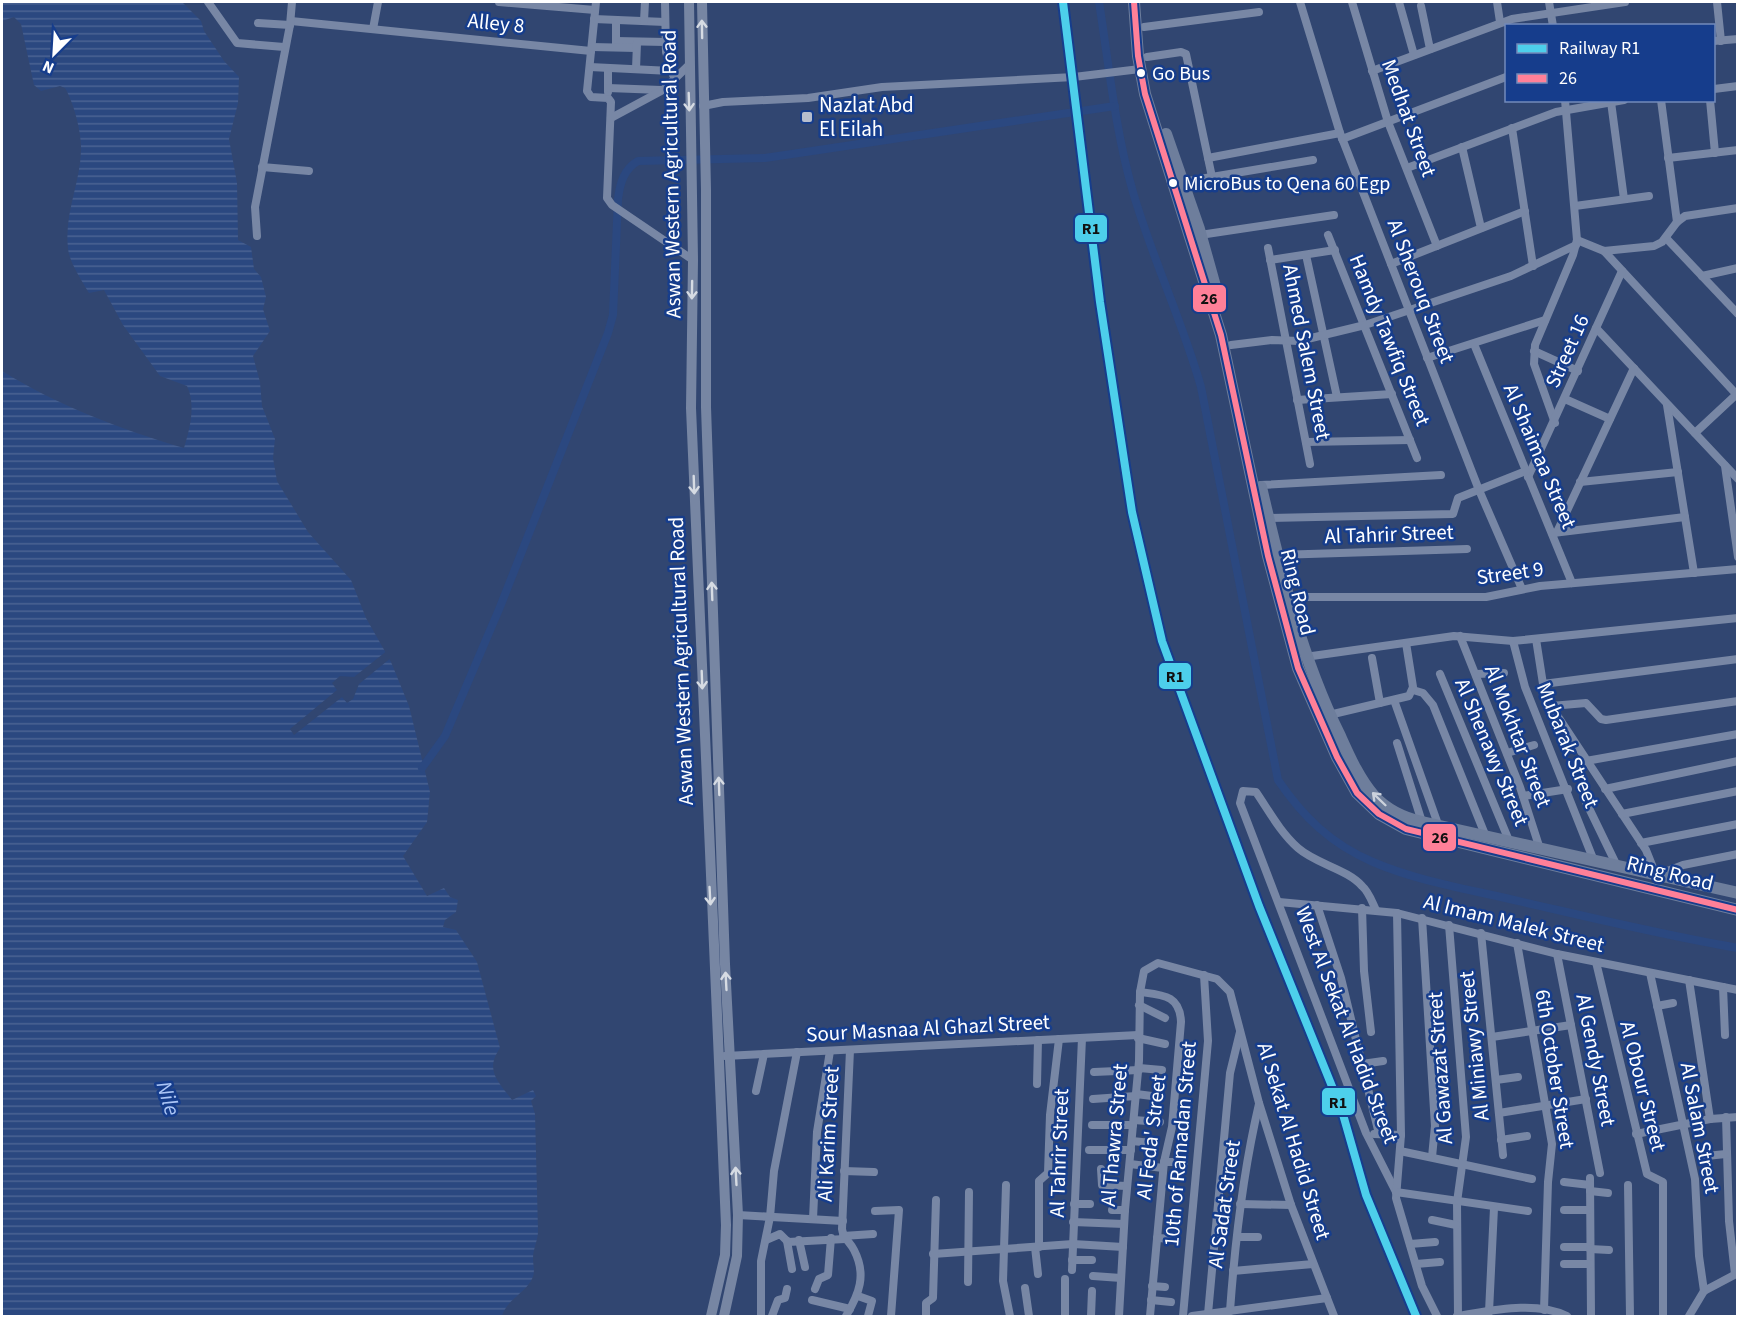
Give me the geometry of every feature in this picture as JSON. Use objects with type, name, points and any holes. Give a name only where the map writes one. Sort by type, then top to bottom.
[{"type":"highway","name":"Ring Road","points":[[1134,2],[1140,69],[1232,345],[1287,597],[1305,657],[1329,715],[1357,770],[1375,796],[1392,810],[1422,822],[1540,849],[1564,861],[1594,861],[1737,893]]},
{"type":"highway","name":"Ring Road","points":[[1142,2],[1147,57],[1157,106],[1182,182],[1189,220]]},
{"type":"highway","name":"Ring Road","points":[[1197,239],[1224,345],[1268,556],[1287,632],[1312,703],[1352,784],[1371,808],[1406,829],[1564,861],[1737,909]]},
{"type":"main road","name":"Aswan Western Agricultural Road","points":[[689,2],[688,66],[693,260],[691,408],[709,874],[738,1215],[737,1256],[724,1317]]},
{"type":"main road","name":"Aswan Western Agricultural Road","points":[[702,2],[706,190],[705,407],[722,873],[724,1056],[724,1255],[711,1317]]},
{"type":"main road","points":[[691,408],[705,407]]},
{"type":"main road","points":[[709,874],[722,873]]},
{"type":"main road","points":[[724,1255],[737,1256]]},
{"type":"street","points":[[208,2],[237,43],[284,47]]},
{"type":"street","points":[[257,236],[255,207],[292,2]]},
{"type":"street","points":[[373,29],[378,2]]},
{"type":"street","points":[[499,2],[595,10],[616,20],[665,22]]},
{"type":"street","points":[[645,2],[645,21]]},
{"type":"street","points":[[664,2],[665,42],[674,75]]},
{"type":"street","name":"Al Sherouq Street","points":[[1300,2],[1341,136],[1479,490],[1522,590]]},
{"type":"street","name":"Medhat Street","points":[[1352,2],[1388,122],[1437,246]]},
{"type":"street","points":[[1400,2],[1414,55]]},
{"type":"street","points":[[1497,2],[1500,22]]},
{"type":"street","points":[[1549,2],[1553,24]]},
{"type":"street","points":[[1372,71],[1500,22],[1598,3],[1625,2]]},
{"type":"street","points":[[1717,2],[1717,41],[1737,39]]},
{"type":"street","points":[[1420,6],[1430,49]]},
{"type":"street","points":[[595,10],[588,93],[594,98],[608,98]]},
{"type":"street","points":[[1144,27],[1259,12]]},
{"type":"street","points":[[616,20],[616,44]]},
{"type":"street","name":"Alley 8","points":[[258,23],[373,29],[591,49],[616,44],[636,45],[665,42]]},
{"type":"street","points":[[636,45],[636,69]]},
{"type":"street","points":[[1147,57],[1181,52],[1186,54],[1212,177]]},
{"type":"street","points":[[611,118],[663,90],[674,75],[688,66]]},
{"type":"street","points":[[590,67],[636,69],[674,75]]},
{"type":"street","points":[[608,68],[608,98],[611,102],[606,193],[608,200],[693,260]]},
{"type":"street","points":[[703,106],[723,102],[808,98],[882,87],[1089,75],[1140,69]]},
{"type":"street","points":[[1208,158],[1341,136],[1388,122],[1505,77]]},
{"type":"street","points":[[1715,89],[1737,86]]},
{"type":"street","points":[[608,88],[663,90]]},
{"type":"street","points":[[1407,168],[1565,105],[1611,102],[1624,199]]},
{"type":"street","points":[[1661,102],[1677,222]]},
{"type":"street","points":[[1710,102],[1715,153]]},
{"type":"street","points":[[1555,423],[1534,364],[1534,351],[1576,242],[1575,206],[1565,105]]},
{"type":"street","points":[[1512,128],[1533,266]]},
{"type":"street","points":[[1462,147],[1481,228]]},
{"type":"street","points":[[1668,158],[1737,150]]},
{"type":"street","points":[[1182,182],[1313,160]]},
{"type":"street","points":[[262,167],[309,171]]},
{"type":"street","points":[[1575,206],[1649,196]]},
{"type":"street","points":[[1232,345],[1322,336],[1365,325],[1511,276],[1576,242],[1604,251],[1654,246],[1666,238],[1677,222],[1689,214],[1737,208]]},
{"type":"street","points":[[1391,264],[1525,211]]},
{"type":"street","points":[[1197,239],[1334,215]]},
{"type":"street","name":"Hamdy Tawfiq Street","points":[[1328,235],[1417,459]]},
{"type":"street","points":[[1666,238],[1737,314]]},
{"type":"street","name":"Ahmed Salem Street","points":[[1268,248],[1310,464]]},
{"type":"street","points":[[1270,260],[1335,250]]},
{"type":"street","points":[[1604,251],[1737,394],[1695,433]]},
{"type":"street","points":[[1306,255],[1337,397]]},
{"type":"street","points":[[1702,276],[1737,268]]},
{"type":"street","name":"Street 16","points":[[1527,474],[1555,423],[1622,271]]},
{"type":"street","points":[[1427,358],[1545,320]]},
{"type":"street","points":[[1596,328],[1737,479]]},
{"type":"street","name":"Al Shaimaa Street","points":[[1474,344],[1527,474],[1555,532],[1572,583]]},
{"type":"street","points":[[1534,351],[1578,371]]},
{"type":"street","points":[[1555,532],[1634,368]]},
{"type":"street","points":[[1297,400],[1392,394]]},
{"type":"street","points":[[1565,399],[1610,418]]},
{"type":"street","points":[[1667,403],[1694,573]]},
{"type":"street","points":[[1306,442],[1410,440]]},
{"type":"street","points":[[1725,465],[1737,557]]},
{"type":"street","points":[[1580,482],[1678,472]]},
{"type":"street","points":[[1268,518],[1453,514],[1456,512],[1456,499],[1527,474]]},
{"type":"street","points":[[1261,485],[1441,475]]},
{"type":"street","points":[[1555,532],[1685,517]]},
{"type":"street","name":"Al Tahrir Street","points":[[1277,555],[1467,549]]},
{"type":"street","name":"Street 9","points":[[1287,597],[1486,597],[1572,583],[1737,569]]},
{"type":"street","points":[[1305,657],[1460,636],[1513,641],[1737,618]]},
{"type":"street","name":"Al Mokhtar Street","points":[[1460,636],[1507,753],[1540,849]]},
{"type":"street","points":[[1536,639],[1543,684],[1551,706],[1641,843],[1656,875],[1683,865],[1737,855]]},
{"type":"street","name":"Mubarak Street","points":[[1513,641],[1526,687],[1568,789],[1594,861]]},
{"type":"street","points":[[1329,715],[1409,696],[1413,690],[1406,643]]},
{"type":"street","points":[[1372,658],[1380,704]]},
{"type":"street","points":[[1543,684],[1737,659]]},
{"type":"street","points":[[1476,674],[1504,673]]},
{"type":"street","name":"Al Shenawy Street","points":[[1440,674],[1510,843]]},
{"type":"street","points":[[1413,690],[1427,696],[1433,705],[1486,837]]},
{"type":"street","points":[[1394,700],[1439,827]]},
{"type":"street","points":[[1551,706],[1586,703],[1606,720],[1737,701]]},
{"type":"street","points":[[1586,760],[1737,734]]},
{"type":"street","points":[[1397,743],[1422,822]]},
{"type":"street","points":[[1507,753],[1534,745]]},
{"type":"street","points":[[1605,789],[1737,761]]},
{"type":"street","points":[[1523,796],[1568,789]]},
{"type":"street","name":"West Al Sekat Al Hadid Street","points":[[1376,910],[1366,891],[1358,882],[1321,864],[1293,843],[1279,828],[1256,792],[1243,791],[1240,803],[1366,1133],[1396,1192]]},
{"type":"street","points":[[1622,814],[1737,791]]},
{"type":"street","points":[[1586,802],[1617,866]]},
{"type":"street","points":[[1641,843],[1737,824]]},
{"type":"street","name":"Al Imam Malek Street","points":[[1279,902],[1396,913],[1557,954],[1737,990]]},
{"type":"street","points":[[1317,905],[1336,964],[1379,1134]]},
{"type":"street","points":[[1362,908],[1364,971],[1371,1032]]},
{"type":"street","points":[[1396,913],[1401,1135],[1396,1192],[1426,1297],[1437,1317]]},
{"type":"street","points":[[1422,918],[1436,1126],[1432,1157]]},
{"type":"street","name":"Al Gawazat Street","points":[[1449,925],[1465,1128],[1463,1164],[1456,1202],[1457,1316]]},
{"type":"street","name":"Al Miniawy Street","points":[[1481,933],[1503,1155]]},
{"type":"street","name":"6th October Street","points":[[1517,943],[1552,1151],[1548,1182],[1544,1310]]},
{"type":"street","name":"Al Gendy Street","points":[[1557,954],[1600,1173]]},
{"type":"street","name":"Al Obour Street","points":[[1596,962],[1647,1174],[1660,1180],[1663,1184],[1663,1317]]},
{"type":"street","name":"Al Thawra Street","points":[[1119,1317],[1125,1210],[1139,1069],[1139,1005],[1144,971],[1154,963],[1204,975]]},
{"type":"street","name":"Al Salam Street","points":[[1650,973],[1696,1189],[1699,1256],[1704,1291]]},
{"type":"street","name":"Al Sekat Al Hadid Street","points":[[1204,975],[1217,980],[1230,992],[1259,1103],[1291,1205],[1334,1317]]},
{"type":"street","name":"10th of Ramadan Street","points":[[1183,1317],[1208,1041],[1204,975]]},
{"type":"street","points":[[1689,980],[1710,1119]]},
{"type":"street","points":[[1723,987],[1725,1035]]},
{"type":"street","name":"Al Feda' Street","points":[[1140,992],[1172,999],[1180,1009],[1179,1059],[1172,1126],[1163,1165],[1150,1317]]},
{"type":"street","points":[[1657,1006],[1673,1004]]},
{"type":"street","points":[[1139,1005],[1165,1018]]},
{"type":"street","points":[[1492,1036],[1571,1025]]},
{"type":"street","points":[[1241,1029],[1230,1073],[1200,1316],[1236,1313],[1327,1298]]},
{"type":"street","name":"Sour Masnaa Al Ghazl Street","points":[[724,1056],[1082,1038],[1138,1037],[1165,1044]]},
{"type":"street","name":"Al Tahrir Street","points":[[1072,1270],[1082,1038]]},
{"type":"street","points":[[1038,1274],[1039,1181],[1048,1173],[1059,1039]]},
{"type":"street","points":[[1037,1084],[1038,1040]]},
{"type":"street","name":"Ali Karim Street","points":[[844,1237],[844,1171],[850,1050]]},
{"type":"street","points":[[813,1219],[817,1132],[831,1051]]},
{"type":"street","points":[[763,1315],[760,1270],[770,1217],[774,1171],[796,1052]]},
{"type":"street","points":[[756,1091],[764,1054]]},
{"type":"street","points":[[1362,1064],[1383,1061]]},
{"type":"street","points":[[1094,1072],[1162,1070]]},
{"type":"street","points":[[1496,1080],[1518,1077]]},
{"type":"street","points":[[1093,1099],[1136,1095],[1160,1097]]},
{"type":"street","points":[[1499,1113],[1586,1099]]},
{"type":"street","name":"Al Sadat Street","points":[[1236,1313],[1233,1271],[1240,1204],[1248,1149],[1259,1103]]},
{"type":"street","points":[[1689,1317],[1704,1291],[1736,1273],[1729,1221],[1726,1117]]},
{"type":"street","points":[[1636,1134],[1710,1119],[1737,1117]]},
{"type":"street","points":[[1092,1125],[1160,1122]]},
{"type":"street","points":[[1366,1133],[1401,1135]]},
{"type":"street","points":[[1501,1140],[1527,1136]]},
{"type":"street","points":[[1089,1150],[1152,1143]]},
{"type":"street","points":[[1400,1151],[1532,1179]]},
{"type":"street","points":[[1706,1156],[1726,1154]]},
{"type":"street","points":[[1130,1164],[1163,1165],[1184,1162]]},
{"type":"street","points":[[1101,1170],[1102,1185],[1127,1186]]},
{"type":"street","points":[[844,1171],[874,1172]]},
{"type":"street","points":[[1564,1182],[1590,1184],[1608,1193]]},
{"type":"street","points":[[1590,1184],[1591,1317]]},
{"type":"street","points":[[1006,1185],[1003,1284],[1010,1317]]},
{"type":"street","points":[[1628,1185],[1630,1317]]},
{"type":"street","points":[[968,1282],[969,1192]]},
{"type":"street","points":[[1396,1192],[1494,1208],[1528,1211]]},
{"type":"street","points":[[926,1317],[925,1305],[933,1297],[936,1200]]},
{"type":"street","points":[[1074,1204],[1090,1204]]},
{"type":"street","points":[[1240,1204],[1291,1205]]},
{"type":"street","points":[[1489,1312],[1494,1208]]},
{"type":"street","points":[[875,1211],[899,1210],[891,1317]]},
{"type":"street","points":[[1112,1210],[1125,1210]]},
{"type":"street","points":[[1564,1210],[1589,1210]]},
{"type":"street","points":[[738,1215],[843,1221]]},
{"type":"street","points":[[1432,1220],[1456,1225]]},
{"type":"street","points":[[1073,1222],[1124,1224]]},
{"type":"street","points":[[766,1240],[780,1234],[786,1241],[792,1269]]},
{"type":"street","points":[[786,1241],[873,1234]]},
{"type":"street","points":[[812,1300],[848,1313],[858,1296],[861,1280],[859,1263],[854,1250],[844,1237]]},
{"type":"street","points":[[1237,1238],[1258,1237]]},
{"type":"street","points":[[815,1289],[819,1279],[828,1275],[831,1238]]},
{"type":"street","points":[[1157,1238],[1176,1239]]},
{"type":"street","points":[[799,1240],[805,1267]]},
{"type":"street","points":[[1410,1244],[1435,1242]]},
{"type":"street","points":[[933,1254],[1073,1244],[1123,1247]]},
{"type":"street","points":[[1564,1247],[1609,1251]]},
{"type":"street","points":[[1072,1260],[1092,1260]]},
{"type":"street","points":[[1416,1263],[1440,1262]]},
{"type":"street","points":[[1233,1271],[1313,1264]]},
{"type":"street","points":[[1564,1264],[1590,1264]]},
{"type":"street","points":[[1093,1276],[1121,1278]]},
{"type":"street","points":[[1065,1279],[1065,1317]]},
{"type":"street","points":[[1152,1287],[1165,1287]]},
{"type":"street","points":[[1025,1288],[1029,1317]]},
{"type":"street","points":[[772,1317],[778,1300],[785,1298],[787,1289]]},
{"type":"street","points":[[1091,1317],[1092,1291]]},
{"type":"street","points":[[858,1296],[872,1301],[868,1317]]},
{"type":"street","points":[[1151,1300],[1171,1302]]},
{"type":"street","points":[[1457,1316],[1544,1310],[1567,1317]]},
{"type":"water","name":"Nile","points":[[2,2],[182,2],[201,21],[204,31],[224,61],[239,77],[238,103],[229,139],[237,183],[238,240],[251,247],[254,269],[261,277],[266,297],[263,309],[270,331],[253,356],[260,382],[262,406],[275,439],[273,458],[277,481],[308,532],[351,580],[366,618],[391,662],[409,706],[430,792],[427,822],[403,856],[427,896],[444,888],[450,897],[458,900],[456,912],[445,920],[443,927],[456,930],[477,962],[500,1048],[493,1063],[495,1075],[512,1100],[533,1090],[536,1096],[531,1101],[535,1114],[538,1231],[533,1255],[534,1270],[528,1286],[507,1306],[502,1316],[2,1316],[2,371],[90,416],[184,448],[192,409],[187,386],[160,376],[123,325],[104,290],[89,293],[73,265],[67,235],[80,163],[80,136],[77,119],[65,88],[60,86],[41,91],[34,85],[21,24],[14,17],[2,21]]},
{"type":"pier","points":[[388,650],[392,657],[359,684],[353,699],[347,703],[342,697],[294,735],[290,729],[337,690],[332,683],[340,676],[354,677]]},
{"type":"waterway","points":[[1099,2],[1117,121],[1133,192],[1201,387],[1278,780],[1297,806],[1331,838],[1358,855],[1390,869],[1461,888],[1654,932],[1738,948]]},
{"type":"waterway","points":[[422,768],[445,736],[500,607],[608,333],[613,315],[618,199],[624,177],[633,164],[638,161],[765,158],[1115,106]]},
{"type":"rail line","name":"R1","points":[[1063,2],[1100,302],[1132,512],[1162,641],[1259,906],[1342,1111],[1366,1195],[1416,1316]]},
{"type":"transit line","name":"26","points":[[1134,2],[1138,56],[1145,94],[1221,335],[1268,556],[1298,668],[1337,757],[1357,793],[1379,814],[1406,829],[1738,910]]},
{"type":"place","name":"Go Bus","points":[[1141,73]]},
{"type":"place","name":"Nazlat Abd El Eilah","points":[[807,117]]},
{"type":"place","name":"MicroBus to Qena 60 Egp","points":[[1173,183]]}]
